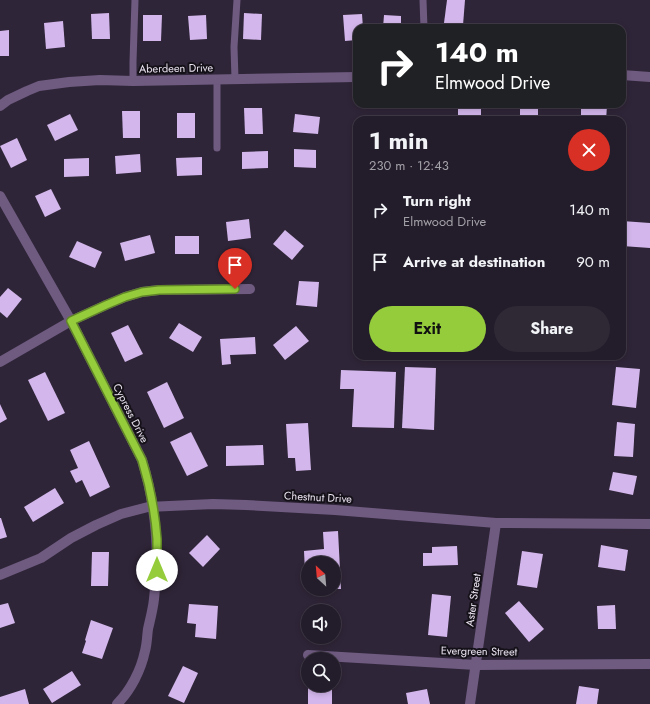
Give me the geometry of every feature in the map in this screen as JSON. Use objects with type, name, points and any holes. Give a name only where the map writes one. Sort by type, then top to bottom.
[{"type":"street","points":[[626,75],[650,77]]},
{"type":"street","name":"Aberdeen Drive","points":[[0,106],[8,100],[39,86],[92,80],[133,81],[353,77]]},
{"type":"street","name":"Cypress Drive","points":[[1,200],[71,321],[142,460],[148,480],[157,538],[157,570],[154,601],[145,650],[138,672],[129,688],[117,704]]},
{"type":"street","points":[[0,362],[71,321],[112,302],[142,292],[159,290],[250,289]]},
{"type":"street","name":"Chestnut Drive","points":[[0,575],[41,558],[71,538],[96,525],[121,514],[153,507],[213,504],[246,505],[335,510],[496,523],[650,524]]},
{"type":"street","name":"Aster Street","points":[[470,704],[496,523]]},
{"type":"street","name":"Evergreen Street","points":[[341,657],[476,665],[650,664]]},
{"type":"lane","points":[[133,81],[135,0]]},
{"type":"lane","points":[[235,79],[234,46],[237,0]]},
{"type":"lane","points":[[423,0],[424,24]]},
{"type":"lane","points":[[217,80],[217,148]]},
{"type":"building","points":[[447,0],[465,0],[463,24],[444,23]]},
{"type":"building","points":[[109,13],[110,39],[92,39],[91,14]]},
{"type":"building","points":[[244,13],[262,14],[261,40],[243,39]]},
{"type":"building","points":[[362,14],[363,24],[353,24],[353,40],[345,41],[343,15]]},
{"type":"building","points":[[143,15],[162,15],[161,41],[143,41]]},
{"type":"building","points":[[206,15],[207,39],[190,40],[188,16]]},
{"type":"building","points":[[384,15],[401,16],[401,24],[383,24]]},
{"type":"building","points":[[63,21],[65,47],[46,49],[44,23]]},
{"type":"building","points":[[9,30],[9,56],[0,56],[0,31]]},
{"type":"building","points":[[244,108],[262,108],[263,134],[245,134]]},
{"type":"building","points":[[458,108],[481,108],[481,116],[458,116]]},
{"type":"building","points":[[520,108],[538,108],[538,116],[520,116]]},
{"type":"building","points":[[581,108],[607,108],[606,116],[581,116]]},
{"type":"building","points":[[122,111],[140,111],[140,138],[123,138]]},
{"type":"building","points":[[177,113],[195,113],[195,138],[177,138]]},
{"type":"building","points":[[70,114],[78,130],[55,141],[47,125]]},
{"type":"building","points":[[295,114],[320,117],[318,134],[293,132]]},
{"type":"building","points":[[17,138],[27,160],[11,168],[0,146]]},
{"type":"building","points":[[294,149],[316,150],[316,168],[294,167]]},
{"type":"building","points":[[268,151],[268,168],[242,169],[242,152]]},
{"type":"building","points":[[140,154],[141,172],[116,174],[115,156]]},
{"type":"building","points":[[202,157],[202,175],[177,176],[176,158]]},
{"type":"building","points":[[89,158],[89,176],[64,177],[64,159]]},
{"type":"building","points":[[51,189],[61,209],[45,217],[35,196]]},
{"type":"building","points":[[249,219],[251,238],[228,241],[226,222]]},
{"type":"building","points":[[626,221],[650,223],[650,248],[626,246]]},
{"type":"building","points":[[285,230],[304,246],[292,260],[273,244]]},
{"type":"building","points":[[150,235],[155,253],[125,261],[120,243]]},
{"type":"building","points":[[175,236],[199,236],[199,254],[175,254]]},
{"type":"building","points":[[77,241],[102,252],[95,268],[69,257]]},
{"type":"building","points":[[299,281],[319,282],[317,307],[296,305]]},
{"type":"building","points":[[8,288],[22,299],[7,318],[0,312],[0,297]]},
{"type":"building","points":[[179,323],[202,337],[193,352],[169,338]]},
{"type":"building","points":[[128,325],[143,354],[125,362],[111,333]]},
{"type":"building","points":[[296,326],[309,341],[285,360],[273,345]]},
{"type":"building","points":[[255,337],[256,354],[230,355],[231,364],[222,365],[220,339]]},
{"type":"building","points":[[405,367],[436,368],[434,430],[402,428]]},
{"type":"building","points":[[616,367],[640,369],[636,408],[612,405]]},
{"type":"building","points":[[341,370],[396,372],[394,428],[352,427],[354,389],[340,389]]},
{"type":"building","points":[[45,372],[65,413],[48,421],[28,380]]},
{"type":"building","points":[[167,382],[184,418],[164,428],[147,392]]},
{"type":"building","points":[[0,404],[7,419],[0,423]]},
{"type":"building","points":[[617,422],[635,424],[633,457],[614,456]]},
{"type":"building","points":[[308,423],[311,470],[296,471],[295,458],[288,458],[286,424]]},
{"type":"building","points":[[191,432],[208,466],[187,476],[170,442]]},
{"type":"building","points":[[89,441],[110,487],[90,497],[82,480],[76,483],[70,471],[78,468],[70,450]]},
{"type":"building","points":[[263,445],[264,465],[226,466],[226,446]]},
{"type":"building","points":[[613,472],[637,476],[633,495],[609,490]]},
{"type":"building","points":[[55,488],[64,503],[33,522],[24,507]]},
{"type":"building","points":[[0,518],[7,537],[0,539]]},
{"type":"building","points":[[338,531],[339,556],[304,556],[304,551],[324,549],[323,532]]},
{"type":"building","points":[[207,535],[220,549],[203,567],[189,553]]},
{"type":"building","points":[[601,545],[628,550],[625,571],[598,567]]},
{"type":"building","points":[[457,546],[458,565],[423,566],[423,553],[432,553],[432,547]]},
{"type":"building","points":[[522,551],[543,554],[537,588],[517,585]]},
{"type":"building","points":[[92,552],[109,552],[108,586],[91,586]]},
{"type":"building","points":[[432,594],[451,596],[447,637],[428,635]]},
{"type":"building","points":[[519,601],[544,629],[529,642],[505,613]]},
{"type":"building","points":[[8,603],[15,623],[0,628],[0,605]]},
{"type":"building","points":[[189,604],[218,606],[216,639],[195,637],[196,624],[187,623]]},
{"type":"building","points":[[615,605],[616,629],[598,629],[597,606]]},
{"type":"building","points":[[91,620],[113,628],[102,659],[82,653]]},
{"type":"building","points":[[183,666],[198,673],[184,703],[168,696]]},
{"type":"building","points":[[72,671],[81,685],[52,703],[43,689]]},
{"type":"building","points":[[579,686],[599,689],[597,704],[576,704]]},
{"type":"building","points":[[25,689],[29,704],[0,704],[0,697]]},
{"type":"building","points":[[427,689],[430,704],[408,704],[406,693]]},
{"type":"building","points":[[308,692],[332,692],[332,704],[308,704]]},
{"type":"route","points":[[157,570],[157,538],[153,507],[148,480],[142,460],[71,321],[125,297],[142,292],[159,290],[235,289]]}]
